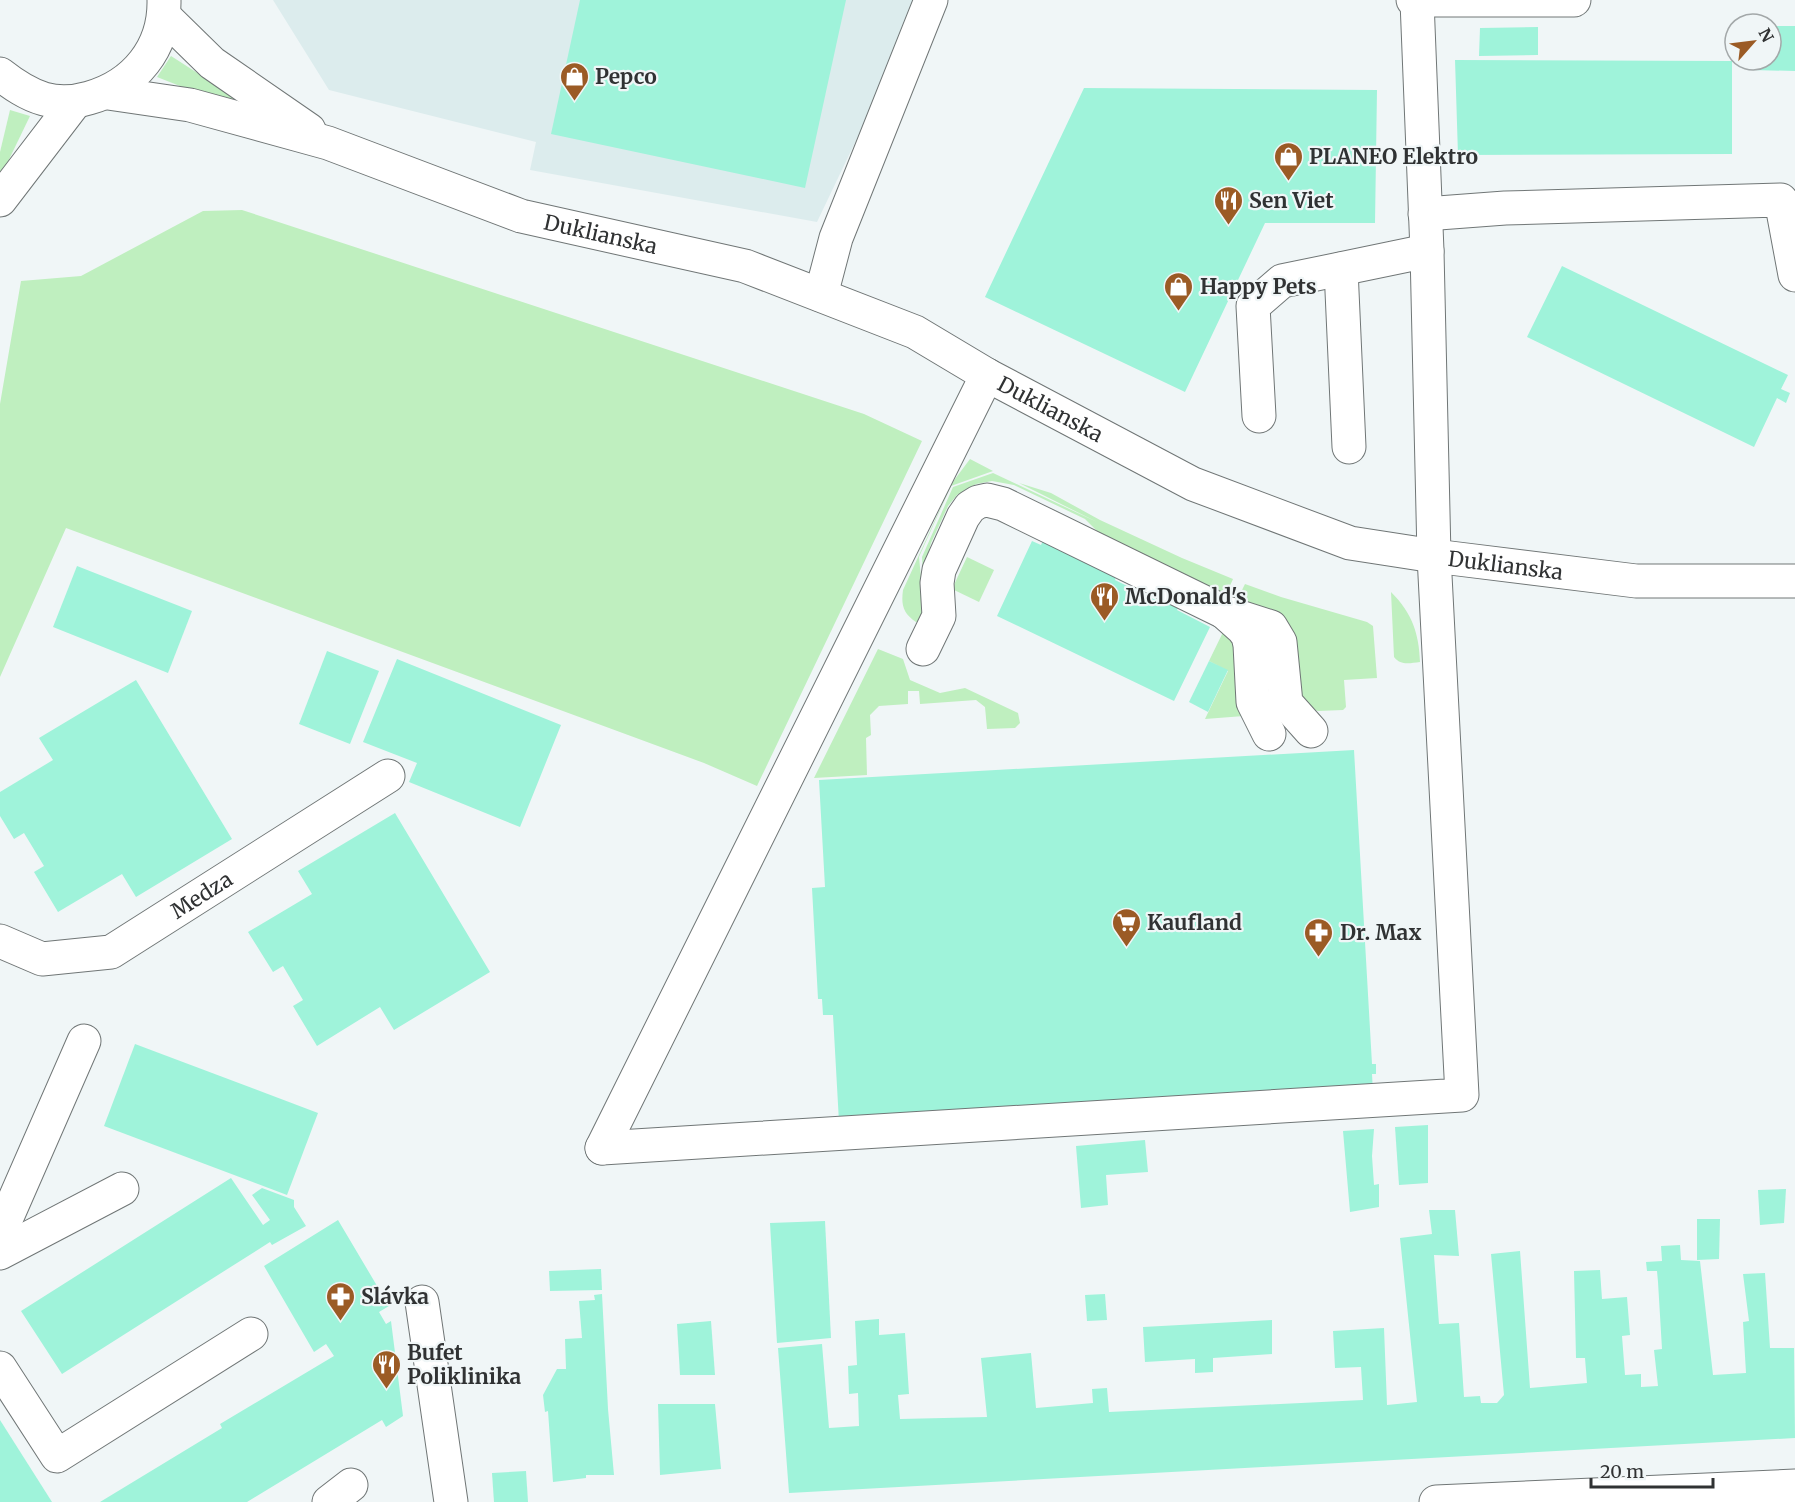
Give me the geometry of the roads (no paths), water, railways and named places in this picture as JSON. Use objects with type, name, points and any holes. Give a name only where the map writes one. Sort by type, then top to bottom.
[{"type":"street","points":[[821,295],[836,238],[931,0]]},
{"type":"street","points":[[987,375],[602,1148],[1462,1095],[1434,556],[1427,251],[1415,0],[1574,0]]},
{"type":"street","points":[[0,74],[18,88],[46,100],[75,102],[108,93],[135,74],[154,47],[164,8]]},
{"type":"street","points":[[164,8],[212,63],[328,143]]},
{"type":"street","points":[[108,93],[190,105],[328,143]]},
{"type":"street","points":[[0,200],[75,102]]},
{"type":"street","name":"Duklianska","points":[[328,143],[520,216],[745,266],[821,295],[915,332],[987,375],[1193,484],[1350,543],[1434,556],[1636,581],[1795,581]]},
{"type":"street","points":[[1425,214],[1505,208],[1781,200],[1795,275]]},
{"type":"street","points":[[1259,416],[1253,306],[1282,281],[1427,251]]},
{"type":"street","points":[[1341,269],[1349,447]]},
{"type":"street","points":[[924,649],[939,616],[937,583],[939,570],[963,517],[970,507],[987,500],[1003,504],[1224,612],[1271,627],[1280,642],[1287,703],[1311,732]]},
{"type":"street","points":[[1224,612],[1248,636],[1252,702],[1269,734]]},
{"type":"street","name":"Medza","points":[[0,941],[42,959],[111,952],[388,776]]},
{"type":"street","points":[[0,1233],[84,1041]]},
{"type":"street","points":[[0,1253],[122,1190]]},
{"type":"street","points":[[422,1302],[451,1502]]},
{"type":"street","points":[[0,1368],[57,1456],[251,1334]]},
{"type":"street","points":[[1436,1502],[1795,1486]]},
{"type":"place","name":"Pepco","points":[[574,102]]},
{"type":"place","name":"PLANEO Elektro","points":[[1288,182]]},
{"type":"place","name":"Sen Viet","points":[[1228,226]]},
{"type":"place","name":"Happy Pets","points":[[1179,312]]},
{"type":"place","name":"McDonald's","points":[[1104,622]]},
{"type":"place","name":"Kaufland","points":[[1126,948]]},
{"type":"place","name":"Dr. Max","points":[[1319,958]]},
{"type":"place","name":"Slávka","points":[[340,1322]]},
{"type":"place","name":"Bufet Poliklinika","points":[[386,1390]]}]
